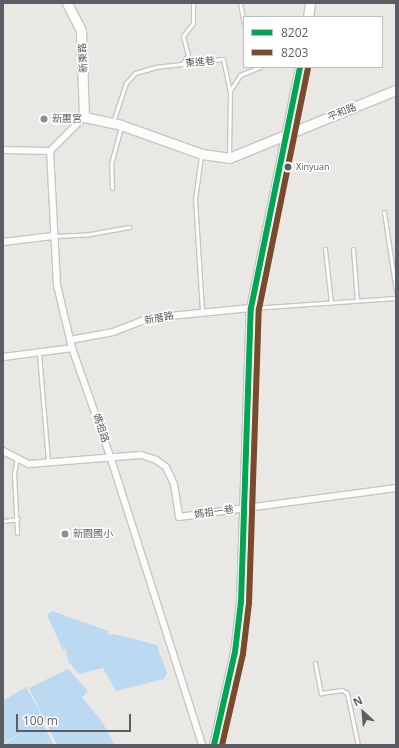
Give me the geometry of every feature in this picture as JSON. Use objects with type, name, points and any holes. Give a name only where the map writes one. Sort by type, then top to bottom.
[{"type":"street","name":"新東路","points":[[67,3],[81,31],[84,117]]},
{"type":"street","points":[[308,16],[310,3]]},
{"type":"street","points":[[214,745],[235,652],[245,508],[251,308],[289,134],[300,68]]},
{"type":"street","name":"平和路","points":[[229,158],[396,90]]},
{"type":"street","points":[[3,150],[50,151],[84,117],[122,125],[202,154],[229,158]]},
{"type":"street","name":"媽祖路","points":[[50,151],[56,285],[72,348],[111,459],[202,745]]},
{"type":"street","points":[[3,242],[53,236]]},
{"type":"street","name":"新厝路","points":[[70,340],[113,332],[150,318],[202,311],[251,308]]},
{"type":"street","points":[[3,357],[38,354],[72,348]]},
{"type":"street","name":"媽祖一巷","points":[[3,451],[29,464],[49,464],[141,455],[156,460],[166,467],[174,484],[179,517],[396,488]]},
{"type":"lane","points":[[183,64],[188,55],[183,36],[192,23],[193,3]]},
{"type":"lane","points":[[240,3],[243,18]]},
{"type":"lane","name":"東進巷","points":[[112,124],[130,77],[156,67],[223,59],[230,92],[229,158]]},
{"type":"lane","points":[[230,92],[240,75],[258,68]]},
{"type":"lane","points":[[112,188],[111,164],[122,125]]},
{"type":"lane","points":[[202,154],[195,199],[202,311]]},
{"type":"lane","points":[[384,212],[396,291]]},
{"type":"lane","points":[[53,236],[90,234],[129,227]]},
{"type":"lane","points":[[325,249],[330,303]]},
{"type":"lane","points":[[353,249],[357,301]]},
{"type":"lane","points":[[251,308],[396,298]]},
{"type":"lane","points":[[38,354],[49,464]]},
{"type":"lane","points":[[17,458],[14,473],[18,519],[17,533]]},
{"type":"lane","points":[[3,521],[18,519]]},
{"type":"lane","points":[[315,663],[321,694],[342,690],[347,694],[358,745]]},
{"type":"water","points":[[52,611],[108,631],[109,636],[114,634],[157,645],[167,672],[164,679],[116,691],[103,668],[79,674],[68,661],[66,649],[63,650],[47,615]]},
{"type":"water","points":[[68,669],[88,691],[82,697],[102,722],[115,745],[57,745],[29,688]]},
{"type":"water","points":[[26,687],[43,717],[41,721],[54,745],[3,745],[21,733],[3,743],[3,701]]},
{"type":"transit line","name":"8202","points":[[214,745],[235,652],[241,602],[251,308],[300,68]]},
{"type":"transit line","name":"8203","points":[[222,745],[243,654],[249,603],[259,309],[308,69]]},
{"type":"place","name":"新惠宮","points":[[44,119]]},
{"type":"place","name":"Xinyuan","points":[[288,167]]},
{"type":"place","name":"新園國小","points":[[65,534]]}]
